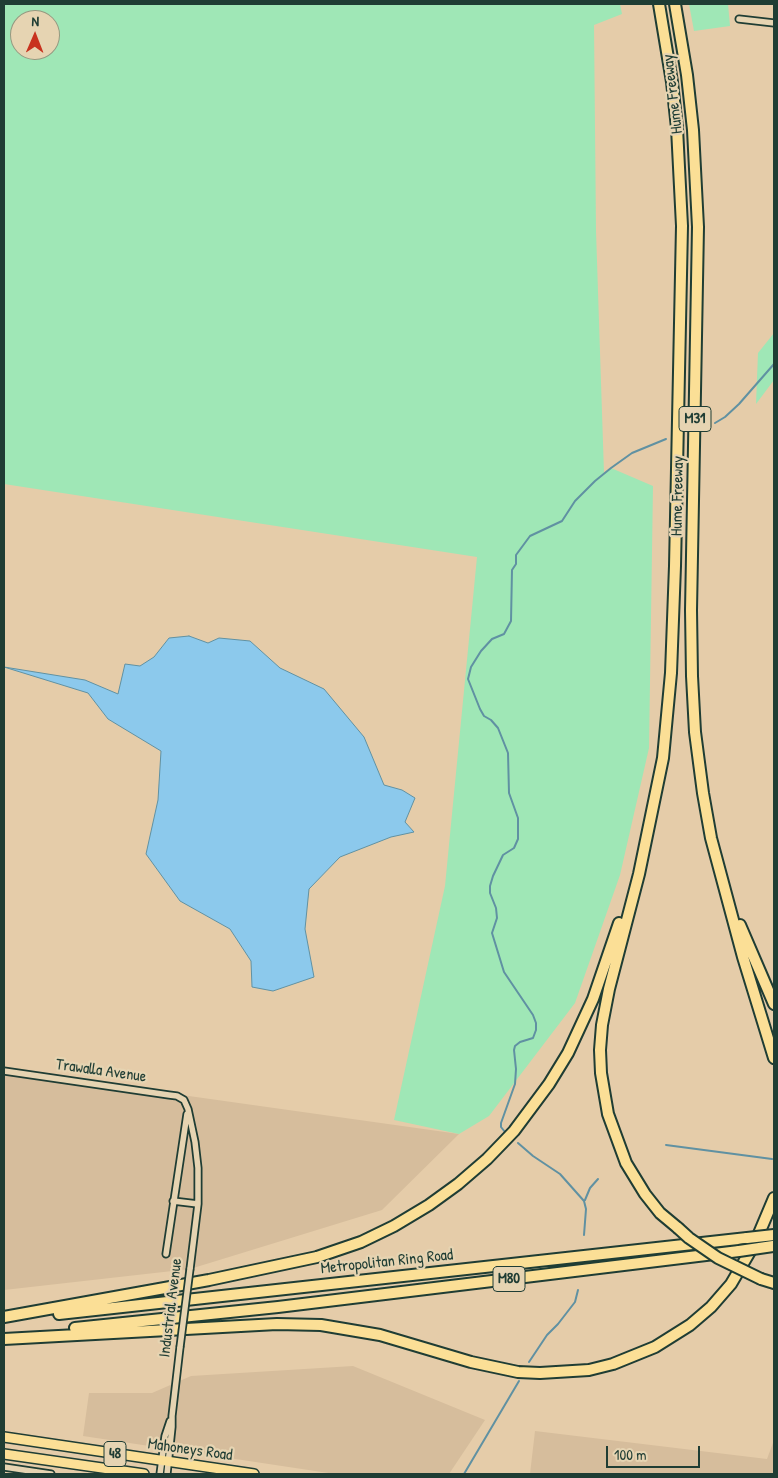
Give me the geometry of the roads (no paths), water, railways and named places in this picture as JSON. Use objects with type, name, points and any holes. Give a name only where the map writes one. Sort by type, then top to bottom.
[{"type":"highway","name":"Hume Freeway","points":[[646,842],[662,758],[671,673],[676,557],[682,226],[678,128],[671,74],[658,4]]},
{"type":"highway","name":"Hume Freeway","points":[[675,4],[687,75],[693,130],[698,227],[691,610],[694,717],[706,815],[728,897]]},
{"type":"highway","points":[[646,842],[602,1025],[601,1073],[608,1114],[626,1163],[645,1194],[660,1213],[689,1238],[718,1258],[761,1279],[774,1283]]},
{"type":"highway","points":[[4,1318],[317,1258],[361,1242],[394,1226],[429,1205],[458,1184],[487,1159],[514,1131],[550,1084],[568,1053],[593,999],[646,842]]},
{"type":"highway","points":[[728,897],[774,1004]]},
{"type":"highway","points":[[728,897],[743,957],[774,1058]]},
{"type":"highway","points":[[4,1337],[277,1324],[321,1325],[380,1335],[472,1362],[518,1372],[554,1373],[589,1370],[613,1364],[655,1347],[690,1324],[711,1307],[727,1289],[741,1267],[755,1242],[774,1198]]},
{"type":"highway","name":"Metropolitan Ring Road","points":[[4,1318],[774,1235]]},
{"type":"highway","name":"Metropolitan Ring Road","points":[[4,1337],[278,1307],[773,1246]]},
{"type":"main road","name":"Mahoneys Road","points":[[4,1437],[254,1474]]},
{"type":"main road","points":[[106,1453],[108,1469]]},
{"type":"main road","name":"Mahoneys Road","points":[[4,1454],[144,1474]]},
{"type":"street","points":[[739,19],[774,23]]},
{"type":"street","name":"Trawalla Avenue","points":[[4,1071],[177,1096],[184,1100],[188,1109]]},
{"type":"street","name":"Industrial Avenue","points":[[166,1254],[188,1109]]},
{"type":"street","name":"Industrial Avenue","points":[[160,1474],[165,1461],[172,1416],[198,1204],[198,1168],[188,1109]]},
{"type":"street","points":[[173,1201],[198,1204]]},
{"type":"street","name":"Industrial Avenue","points":[[165,1461],[167,1474]]},
{"type":"street","points":[[4,1467],[50,1474]]},
{"type":"water","points":[[189,636],[208,643],[219,638],[250,641],[280,668],[324,689],[364,737],[384,785],[402,790],[415,798],[405,822],[414,832],[391,837],[340,857],[309,889],[305,929],[314,977],[273,991],[252,987],[251,961],[230,929],[180,901],[146,854],[158,800],[161,751],[108,719],[88,693],[4,667],[85,680],[118,694],[125,664],[140,666],[154,657],[169,638]]},
{"type":"waterway","points":[[715,423],[725,417],[739,404],[774,364]]},
{"type":"waterway","points":[[505,1132],[501,1127],[501,1123],[515,1084],[515,1046],[520,1042],[533,1038],[536,1023],[533,1015],[504,972],[492,933],[497,918],[490,886],[503,855],[514,848],[518,839],[518,818],[509,793],[508,753],[498,728],[491,720],[484,716],[480,709],[468,679],[471,667],[481,651],[492,639],[504,634],[511,621],[512,570],[516,564],[516,555],[530,536],[562,521],[575,501],[595,481],[632,453],[666,439]]},
{"type":"waterway","points":[[518,1143],[533,1156],[560,1174],[584,1201],[586,1209],[584,1235]]},
{"type":"waterway","points":[[666,1145],[772,1159]]},
{"type":"waterway","points":[[585,1200],[590,1188],[598,1179]]},
{"type":"waterway","points":[[529,1362],[547,1335],[575,1302],[578,1290]]},
{"type":"waterway","points":[[464,1474],[519,1381]]}]
